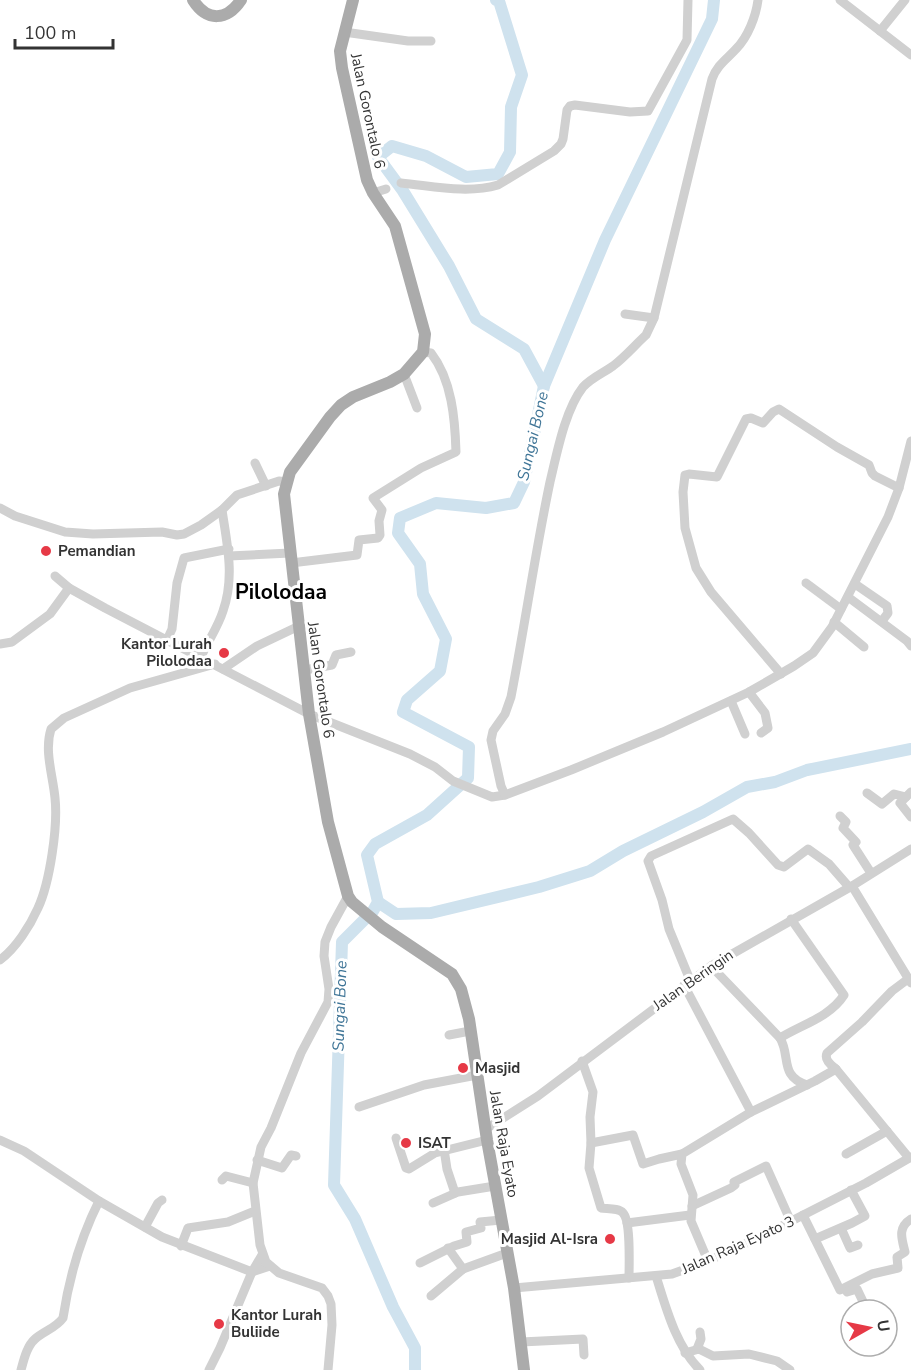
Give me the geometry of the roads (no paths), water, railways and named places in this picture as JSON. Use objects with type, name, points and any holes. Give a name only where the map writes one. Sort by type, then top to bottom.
[{"type":"main road","points":[[193,0],[201,9],[214,17],[226,15],[241,0]]},
{"type":"main road","name":"Jalan Gorontalo 6","points":[[350,899],[328,822],[309,714],[284,504],[287,482],[292,469],[341,405],[353,397],[404,374],[423,352],[425,334],[398,233],[380,191],[367,180],[342,68],[340,51],[353,0]]},
{"type":"main road","name":"Jalan Raja Eyato","points":[[350,899],[382,927],[452,975],[465,999],[486,1134],[514,1288],[524,1370]]},
{"type":"street","points":[[401,183],[461,189],[498,185],[554,151],[561,144],[564,122],[570,106],[630,112],[648,111],[687,40],[688,0]]},
{"type":"street","points":[[505,795],[491,740],[492,730],[505,714],[511,697],[540,530],[562,435],[570,412],[583,387],[611,367],[646,335],[654,318],[712,79],[719,66],[736,49],[748,32],[758,0]]},
{"type":"street","points":[[840,0],[911,55]]},
{"type":"street","points":[[880,31],[905,0]]},
{"type":"street","points":[[344,32],[399,40],[431,41]]},
{"type":"street","points":[[625,315],[654,318]]},
{"type":"street","points":[[167,640],[172,629],[177,583],[184,558],[229,553],[291,558],[357,555],[359,541],[378,538],[380,535],[379,521],[382,510],[373,498],[421,468],[456,452],[448,386],[444,373],[431,353],[423,352]]},
{"type":"street","points":[[404,374],[417,408]]},
{"type":"street","points":[[781,674],[711,592],[696,568],[685,528],[683,492],[685,475],[717,477],[746,419],[751,418],[763,423],[773,412],[779,410],[869,465],[875,476],[899,488]]},
{"type":"street","points":[[56,576],[69,588],[309,714],[410,754],[435,767],[453,781],[477,792],[492,797],[505,795],[663,732],[749,692],[813,653],[848,597],[888,517],[899,488],[911,441]]},
{"type":"street","points":[[255,464],[266,486]]},
{"type":"street","points":[[0,508],[15,516],[65,532],[93,534],[162,532],[177,535],[201,525],[222,510],[237,495],[279,481],[287,482]]},
{"type":"street","points":[[201,657],[223,611],[230,575],[222,510]]},
{"type":"street","points":[[806,583],[841,609]]},
{"type":"street","points":[[855,584],[887,606],[888,613],[882,621]]},
{"type":"street","points":[[0,644],[12,642],[50,614],[69,588]]},
{"type":"street","points":[[848,597],[882,621],[911,646]]},
{"type":"street","points":[[834,622],[864,647]]},
{"type":"street","points":[[0,960],[16,943],[38,908],[49,866],[55,810],[48,749],[51,729],[64,718],[130,688],[219,666],[299,626]]},
{"type":"street","points":[[305,670],[332,664],[336,656],[351,652]]},
{"type":"street","points":[[749,692],[767,717],[768,728],[761,732]]},
{"type":"street","points":[[731,700],[745,734]]},
{"type":"street","points":[[867,793],[882,804],[894,794],[908,795]]},
{"type":"street","points":[[908,795],[900,803],[911,817]]},
{"type":"street","points":[[840,816],[846,822],[843,828],[856,842],[853,845],[871,873]]},
{"type":"street","points":[[751,1112],[687,983],[648,861],[651,856],[733,819],[778,865],[784,867],[808,849],[829,864],[851,887],[907,966],[910,981],[892,991],[827,1053],[826,1057],[910,1157]]},
{"type":"street","name":"Jalan Beringin","points":[[486,1134],[711,966],[851,887],[911,849]]},
{"type":"street","points":[[328,1370],[332,1325],[328,1296],[322,1288],[279,1273],[262,1255],[253,1183],[257,1160],[301,1053],[328,1002],[325,942],[331,927],[350,899]]},
{"type":"street","points":[[780,1038],[810,1023],[834,1005],[844,994],[791,919]]},
{"type":"street","points":[[711,966],[780,1038],[784,1044],[785,1062],[791,1075],[798,1082],[807,1085]]},
{"type":"street","points":[[449,1035],[470,1031]]},
{"type":"street","points":[[582,1061],[593,1092],[589,1168],[599,1206],[621,1210],[625,1214],[629,1278]]},
{"type":"street","points":[[591,1143],[633,1135],[643,1164],[682,1155],[751,1112],[836,1069]]},
{"type":"street","points":[[359,1107],[424,1085],[477,1075]]},
{"type":"street","points":[[846,1154],[887,1131]]},
{"type":"street","points":[[396,1138],[406,1168],[409,1169],[444,1149],[486,1134]]},
{"type":"street","points":[[0,1140],[24,1151],[99,1201],[181,1246],[252,1272],[270,1266]]},
{"type":"street","points":[[444,1149],[454,1193]]},
{"type":"street","points":[[257,1160],[282,1168],[291,1155],[296,1156]]},
{"type":"street","points":[[682,1155],[681,1164],[693,1195],[691,1210],[695,1234],[708,1262]]},
{"type":"street","name":"Jalan Raja Eyato 3","points":[[514,1288],[672,1274],[708,1262],[790,1222],[910,1157]]},
{"type":"street","points":[[627,1223],[691,1210],[731,1188],[735,1185],[734,1182],[766,1166],[790,1222]]},
{"type":"street","points":[[222,1180],[226,1176],[253,1183]]},
{"type":"street","points":[[433,1203],[454,1193],[495,1186]]},
{"type":"street","points":[[815,1239],[862,1218],[865,1214],[851,1190]]},
{"type":"street","points":[[145,1227],[162,1200]]},
{"type":"street","points":[[21,1370],[35,1338],[63,1318],[86,1226],[99,1201]]},
{"type":"street","points":[[181,1246],[188,1228],[228,1222],[255,1210]]},
{"type":"street","points":[[803,1215],[828,1269],[841,1289],[844,1293],[858,1288],[862,1298]]},
{"type":"street","points":[[420,1263],[448,1248],[467,1242],[466,1232],[481,1228],[480,1222],[501,1220]]},
{"type":"street","points":[[841,1289],[867,1276],[898,1268],[897,1257],[904,1252],[900,1236],[907,1222],[911,1220]]},
{"type":"street","points":[[841,1228],[850,1248],[858,1245]]},
{"type":"street","points":[[448,1248],[463,1269]]},
{"type":"street","points":[[431,1296],[463,1269],[507,1253]]},
{"type":"street","points":[[208,1370],[220,1348],[252,1272],[262,1255]]},
{"type":"street","points":[[656,1276],[685,1353],[700,1370]]},
{"type":"street","points":[[697,1349],[701,1339],[700,1332]]},
{"type":"street","points":[[521,1342],[583,1339],[584,1355]]},
{"type":"street","points":[[685,1353],[697,1349],[713,1356],[749,1354],[777,1361],[790,1370]]},
{"type":"waterway","points":[[496,0],[499,1],[522,75],[511,107],[510,152],[498,174],[466,177],[426,156],[392,146],[378,157],[403,191],[449,266],[476,319],[524,349],[544,386]]},
{"type":"waterway","name":"Sungai Bone","points":[[415,1370],[415,1348],[393,1307],[355,1219],[334,1185],[342,942],[373,911],[378,902],[367,855],[375,844],[427,815],[468,778],[469,747],[403,712],[407,700],[440,671],[446,639],[423,594],[420,564],[398,533],[400,518],[436,503],[486,508],[514,503],[524,482],[544,386],[605,240],[712,19],[714,0]]},
{"type":"waterway","points":[[378,902],[396,914],[431,913],[539,887],[590,871],[623,851],[703,812],[747,787],[775,782],[807,770],[911,749]]},
{"type":"place","name":"Pemandian","points":[[46,551]]},
{"type":"place","name":"Kantor Lurah Pilolodaa","points":[[224,653]]},
{"type":"place","name":"Masjid","points":[[463,1068]]},
{"type":"place","name":"ISAT","points":[[406,1143]]},
{"type":"place","name":"Masjid Al-Isra","points":[[610,1239]]},
{"type":"place","name":"Kantor Lurah Buliide","points":[[219,1324]]},
{"type":"district","name":"Pilolodaa","points":[[281,592]]}]
